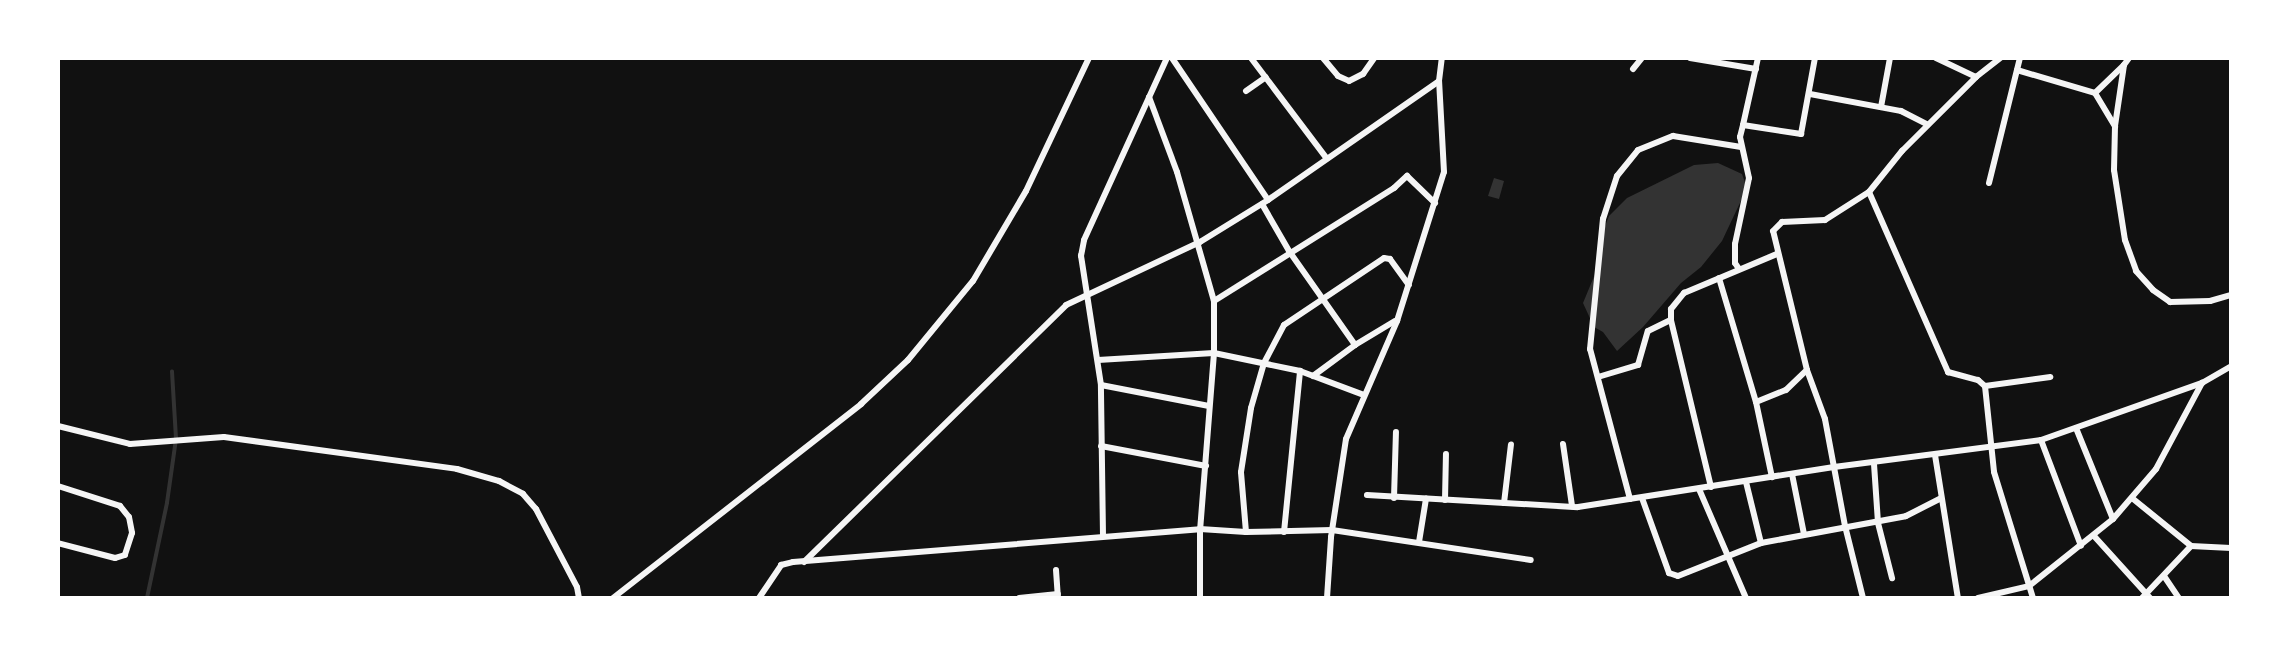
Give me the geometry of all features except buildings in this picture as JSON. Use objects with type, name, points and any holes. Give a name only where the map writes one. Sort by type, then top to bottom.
[{"type":"street","points":[[613,598],[861,404],[908,360],[973,281],[1026,191],[1089,58]]},
{"type":"street","points":[[1103,536],[1101,385],[1081,256],[1084,240],[1149,97],[1170,58],[1265,202],[1289,251],[1355,345]]},
{"type":"street","points":[[1251,58],[1327,159]]},
{"type":"street","points":[[1323,58],[1338,76],[1349,81],[1363,74],[1374,58]]},
{"type":"street","points":[[1327,598],[1332,530],[1346,439],[1397,321],[1444,172],[1439,81],[1441,58]]},
{"type":"street","points":[[1633,69],[1642,58]]},
{"type":"street","points":[[1690,58],[1756,69]]},
{"type":"street","points":[[1738,269],[1735,263],[1735,244],[1749,178],[1747,157],[1741,147],[1743,125],[1758,58]]},
{"type":"street","points":[[1743,125],[1801,134],[1815,58]]},
{"type":"street","points":[[1881,107],[1890,58]]},
{"type":"street","points":[[1936,58],[1976,77]]},
{"type":"street","points":[[1863,598],[1845,526],[1825,419],[1807,370],[1773,231],[1782,222],[1825,220],[1869,192],[1928,125],[1976,77],[2000,58]]},
{"type":"street","points":[[1989,183],[2020,58]]},
{"type":"street","points":[[2095,93],[2129,58]]},
{"type":"street","points":[[2124,65],[2115,126],[2114,170],[2124,240],[2136,271],[2170,302],[2210,300],[2231,295]]},
{"type":"street","points":[[2017,70],[2095,93],[2115,126]]},
{"type":"street","points":[[1246,91],[1266,77]]},
{"type":"street","points":[[804,562],[1046,322],[1087,294],[1199,242],[1265,202],[1439,81]]},
{"type":"street","points":[[1810,94],[1901,111],[1928,125]]},
{"type":"street","points":[[1149,97],[1199,242],[1214,301],[1214,353],[1200,530],[1200,598]]},
{"type":"street","points":[[1630,499],[1590,349],[1589,332],[1603,219],[1617,176],[1638,150],[1674,136],[1741,147]]},
{"type":"street","points":[[1214,301],[1289,251],[1383,195],[1407,176],[1435,203]]},
{"type":"street","points":[[1869,192],[1948,372],[1978,380],[1984,386],[1994,472],[2033,598]]},
{"type":"street","points":[[1711,487],[1671,320],[1671,309],[1684,293],[1777,254]]},
{"type":"street","points":[[1246,532],[1242,492],[1243,452],[1251,408],[1264,363],[1284,325],[1384,258],[1390,259],[1409,285]]},
{"type":"street","points":[[1719,278],[1756,402],[1772,477]]},
{"type":"street","points":[[1598,377],[1638,365],[1648,331],[1671,320]]},
{"type":"street","points":[[1313,376],[1355,345],[1397,321]]},
{"type":"street","points":[[1098,359],[1214,353],[1300,371],[1364,395]]},
{"type":"street","points":[[1367,495],[1572,506],[1642,498],[1834,467],[1874,464],[2041,440],[2202,383],[2231,366]]},
{"type":"street","points":[[1756,402],[1786,390],[1807,370]]},
{"type":"street","points":[[1284,532],[1300,371]]},
{"type":"street","points":[[1984,386],[2050,376]]},
{"type":"street","points":[[1978,598],[2029,586],[2113,519],[2156,469],[2202,383]]},
{"type":"street","points":[[1101,385],[1209,406]]},
{"type":"street","points":[[58,426],[130,444],[224,437],[457,469],[499,481],[523,494],[536,509],[577,587],[579,598]]},
{"type":"street","points":[[2076,428],[2113,519]]},
{"type":"street","points":[[1394,498],[1396,432]]},
{"type":"street","points":[[2041,440],[2081,546]]},
{"type":"street","points":[[1504,503],[1511,444]]},
{"type":"street","points":[[1563,444],[1572,506]]},
{"type":"street","points":[[1101,446],[1206,466]]},
{"type":"street","points":[[1445,500],[1446,454]]},
{"type":"street","points":[[1935,455],[1958,598]]},
{"type":"street","points":[[1874,464],[1878,523],[1892,578]]},
{"type":"street","points":[[1792,474],[1804,534]]},
{"type":"street","points":[[1746,482],[1761,543]]},
{"type":"street","points":[[58,486],[120,506],[129,517],[132,533],[125,555],[115,558],[58,543]]},
{"type":"street","points":[[1699,489],[1746,598]]},
{"type":"street","points":[[1642,498],[1669,573],[1678,576],[1761,543],[1845,526],[1878,523],[1906,516],[1940,499]]},
{"type":"street","points":[[2132,498],[2191,546],[2231,548]]},
{"type":"street","points":[[1419,542],[1426,499]]},
{"type":"street","points":[[759,598],[781,565],[1200,530],[1332,530],[1531,559]]},
{"type":"street","points":[[2094,536],[2147,597],[2191,546]]},
{"type":"street","points":[[1019,598],[1058,596],[1056,570]]},
{"type":"street","points":[[2164,576],[2179,598]]},
{"type":"shaded area","points":[[1718,163],[1742,174],[1747,188],[1722,241],[1701,267],[1681,283],[1643,327],[1617,351],[1603,332],[1594,327],[1583,303],[1595,274],[1598,244],[1609,216],[1627,198],[1694,165]]},
{"type":"shaded area","points":[[1494,178],[1504,181],[1499,199],[1488,196]]},
{"type":"waterway","points":[[147,598],[167,503],[176,439],[172,372]]}]
